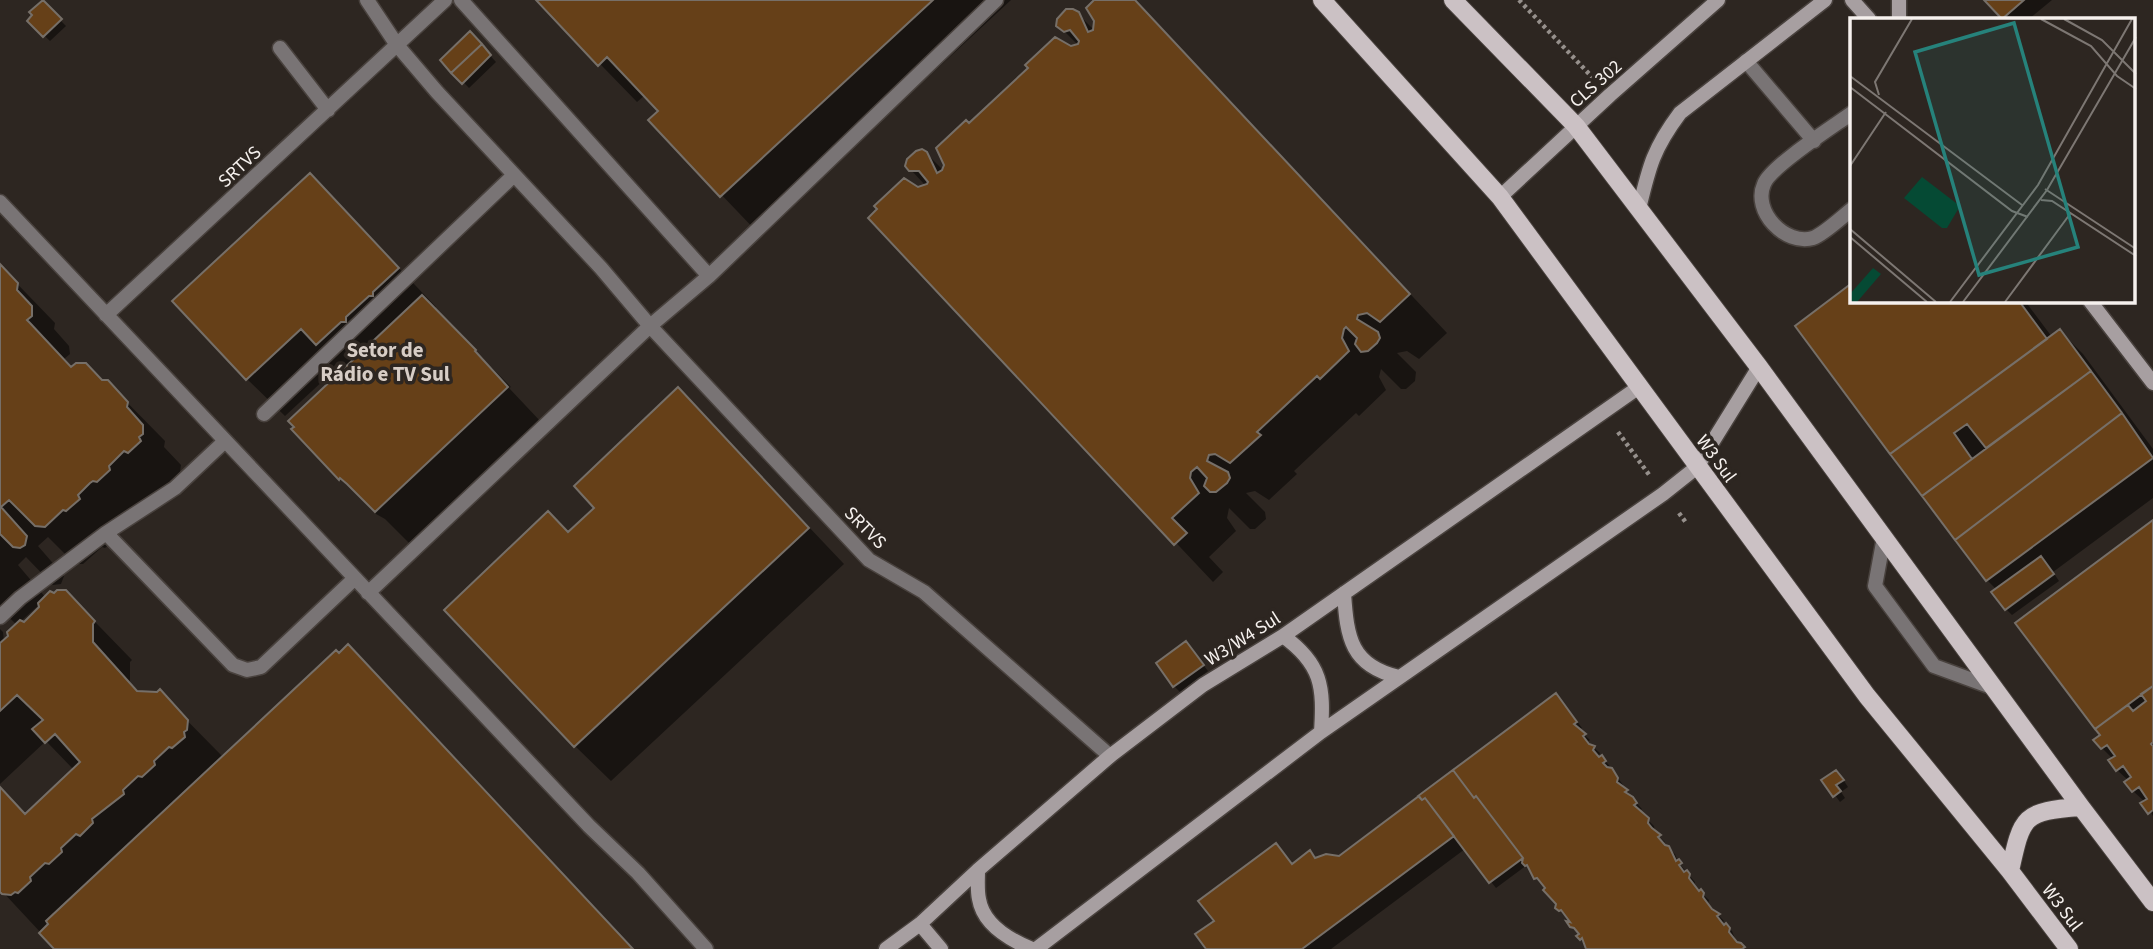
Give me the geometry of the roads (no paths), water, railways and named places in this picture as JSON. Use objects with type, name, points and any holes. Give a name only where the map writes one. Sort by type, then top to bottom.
[{"type":"main road","name":"W3 Sul","points":[[1322,0],[1500,197],[1867,696],[2010,871],[2069,949]]},
{"type":"main road","points":[[1453,0],[1576,126],[1759,367],[2153,902]]},
{"type":"main road","name":"CLS 302","points":[[1500,197],[1609,95],[1718,0]]},
{"type":"main road","points":[[1639,209],[1651,160],[1663,136],[1680,113],[1825,0]]},
{"type":"main road","points":[[1852,0],[1869,18]]},
{"type":"main road","points":[[1899,0],[1899,18]]},
{"type":"main road","points":[[2092,303],[2153,383]]},
{"type":"main road","points":[[978,870],[979,901],[992,924],[1014,942],[1034,949],[1321,732],[1663,494],[1697,467],[1759,367]]},
{"type":"main road","name":"W3/W4 Sul","points":[[886,949],[920,924],[1110,756],[1203,685],[1283,636],[1639,387]]},
{"type":"main road","points":[[1344,593],[1346,629],[1359,656],[1379,672],[1399,677]]},
{"type":"main road","points":[[1283,636],[1301,649],[1312,662],[1320,683],[1323,709],[1321,732]]},
{"type":"main road","points":[[2010,871],[2018,835],[2028,819],[2045,809],[2081,807]]},
{"type":"main road","points":[[920,924],[941,949]]},
{"type":"lane","name":"SRTVS","points":[[367,0],[397,45],[601,268],[650,326],[869,560],[924,592],[1110,756]]},
{"type":"lane","name":"SRTVS","points":[[106,315],[444,0]]},
{"type":"lane","points":[[461,0],[709,276]]},
{"type":"lane","points":[[368,593],[650,326],[709,276],[996,0]]},
{"type":"lane","points":[[280,48],[328,110]]},
{"type":"lane","points":[[1746,61],[1814,141]]},
{"type":"lane","points":[[1850,114],[1776,169],[1763,184],[1762,194],[1767,215],[1782,232],[1802,239],[1814,238],[1850,211]]},
{"type":"lane","points":[[264,414],[514,175]]},
{"type":"lane","points":[[0,202],[589,827],[638,873],[706,949]]},
{"type":"lane","points":[[0,617],[20,598],[106,533],[175,488],[225,441]]},
{"type":"lane","points":[[106,533],[233,665],[247,670],[261,667],[354,579]]},
{"type":"lane","points":[[1884,537],[1875,586],[1934,666],[1994,688]]},
{"type":"district","name":"Setor de Rádio e TV Sul","points":[[385,362]]}]
